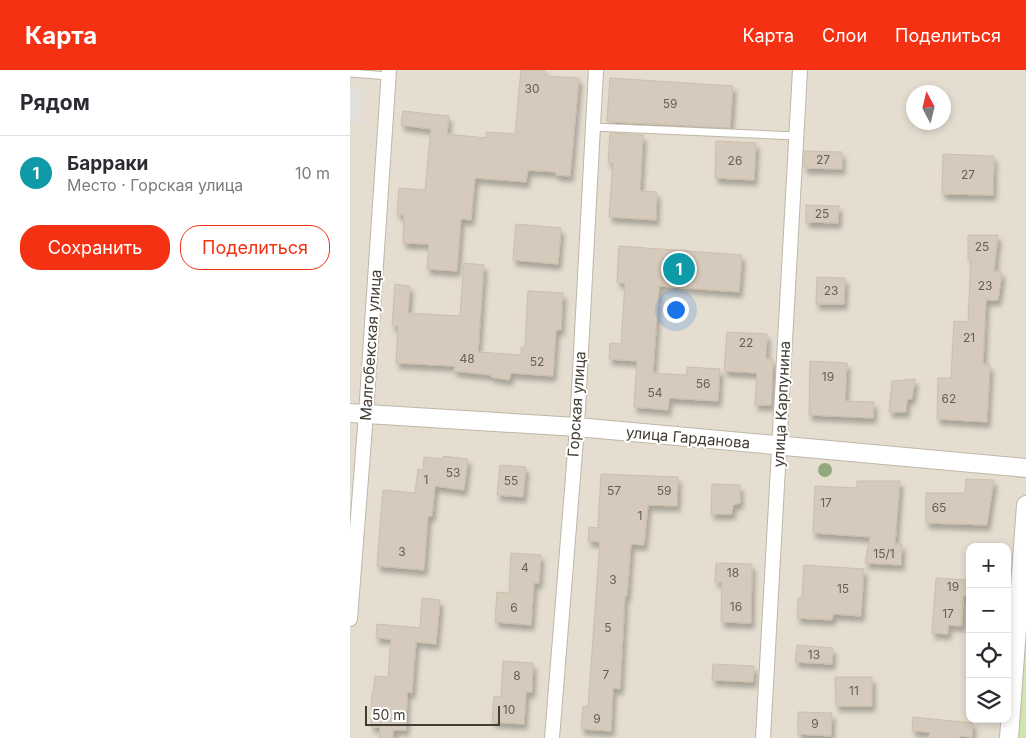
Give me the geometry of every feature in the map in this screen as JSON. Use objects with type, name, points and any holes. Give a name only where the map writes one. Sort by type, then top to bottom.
[{"type":"street","name":"Горская улица","points":[[552,738],[577,427],[596,70]]},
{"type":"street","name":"улица Карпунина","points":[[763,738],[800,70]]},
{"type":"street","name":"Малгобекская улица","points":[[350,619],[358,414],[389,73]]},
{"type":"street","name":"улица Гарданова","points":[[358,414],[577,427],[1026,468]]},
{"type":"street","points":[[1009,738],[1026,505]]},
{"type":"lane","points":[[350,73],[389,73]]},
{"type":"lane","points":[[593,127],[796,136]]},
{"type":"shaded area","points":[[350,70],[1026,70],[1026,738],[350,738]]},
{"type":"shaded area","points":[[350,87],[363,88],[360,123],[350,122]]},
{"type":"green space","points":[[1026,635],[1026,738],[1019,738]]},
{"type":"building","points":[[521,70],[545,70],[545,76],[579,78],[570,176],[556,175],[556,172],[528,170],[526,182],[475,178],[471,220],[461,219],[457,271],[427,269],[429,244],[403,243],[404,215],[397,214],[399,188],[425,190],[431,129],[401,125],[403,111],[449,116],[447,134],[486,138],[486,132],[515,134]]},
{"type":"building","points":[[610,78],[733,86],[730,128],[607,121]]},
{"type":"building","points":[[610,133],[643,135],[640,191],[657,192],[656,220],[609,217],[613,163],[608,163]]},
{"type":"building","points":[[716,141],[756,143],[754,180],[715,178]]},
{"type":"building","points":[[804,151],[842,152],[842,169],[804,168]]},
{"type":"building","points":[[943,154],[994,156],[993,195],[942,194]]},
{"type":"building","points":[[806,205],[839,206],[838,223],[806,222]]},
{"type":"building","points":[[516,224],[561,228],[558,264],[513,260]]},
{"type":"building","points":[[968,235],[998,235],[994,271],[1002,272],[998,300],[986,300],[983,364],[990,365],[987,422],[937,419],[938,378],[951,378],[954,321],[968,322],[971,259],[968,259]]},
{"type":"building","points":[[619,246],[742,255],[739,292],[659,286],[653,373],[687,375],[687,367],[720,369],[718,401],[669,398],[668,410],[634,407],[637,361],[609,359],[610,343],[621,344],[625,283],[617,282]]},
{"type":"building","points":[[464,263],[484,265],[478,352],[521,355],[521,347],[525,347],[528,291],[563,293],[561,330],[556,330],[553,376],[511,373],[509,380],[491,377],[491,375],[454,371],[455,366],[396,363],[398,326],[392,326],[395,284],[410,286],[408,313],[460,316]]},
{"type":"building","points":[[817,277],[845,278],[844,304],[816,304]]},
{"type":"building","points":[[727,332],[767,334],[766,359],[773,359],[771,405],[755,405],[757,373],[724,371]]},
{"type":"building","points":[[810,361],[847,363],[845,401],[874,402],[873,418],[809,415]]},
{"type":"building","points":[[915,379],[912,399],[907,399],[906,412],[889,412],[892,381]]},
{"type":"building","points":[[443,456],[468,459],[464,490],[435,486],[432,516],[428,516],[424,570],[377,566],[383,490],[415,493],[418,469],[423,470],[424,457],[443,459]]},
{"type":"building","points":[[500,465],[526,467],[523,497],[497,495]]},
{"type":"building","points":[[601,474],[678,477],[677,506],[648,505],[644,545],[631,544],[627,596],[625,596],[620,689],[613,688],[611,731],[581,729],[583,706],[588,707],[600,542],[588,541],[589,527],[598,528]]},
{"type":"building","points":[[966,479],[994,480],[987,525],[926,523],[926,493],[965,493]]},
{"type":"building","points":[[857,481],[900,481],[895,544],[902,544],[901,565],[865,563],[870,537],[813,533],[815,486],[857,488]]},
{"type":"building","points":[[712,484],[740,485],[740,503],[733,505],[732,514],[711,514]]},
{"type":"building","points":[[511,553],[541,555],[539,583],[534,583],[531,625],[495,622],[497,592],[509,593]]},
{"type":"building","points":[[716,563],[752,564],[751,623],[721,622],[722,582],[715,582]]},
{"type":"building","points":[[804,565],[864,569],[861,616],[833,614],[832,620],[797,618],[798,598],[802,598]]},
{"type":"building","points":[[936,578],[966,580],[966,596],[963,596],[962,626],[948,625],[948,634],[932,633]]},
{"type":"building","points":[[422,598],[440,600],[436,644],[416,642],[412,693],[407,692],[406,730],[393,730],[393,738],[379,738],[380,727],[371,727],[372,693],[375,676],[388,677],[391,639],[376,638],[377,624],[420,628]]},
{"type":"building","points":[[797,645],[833,648],[832,664],[795,662]]},
{"type":"building","points":[[503,661],[533,663],[532,692],[526,692],[524,724],[492,722],[494,696],[501,697]]},
{"type":"building","points":[[713,664],[754,666],[753,682],[712,680]]},
{"type":"building","points":[[835,677],[872,677],[872,706],[836,706]]},
{"type":"building","points":[[798,712],[832,713],[831,736],[798,734]]},
{"type":"building","points":[[913,717],[973,723],[972,737],[929,738],[930,732],[912,731]]},
{"type":"place","name":"Барраки","points":[[679,269]]}]
